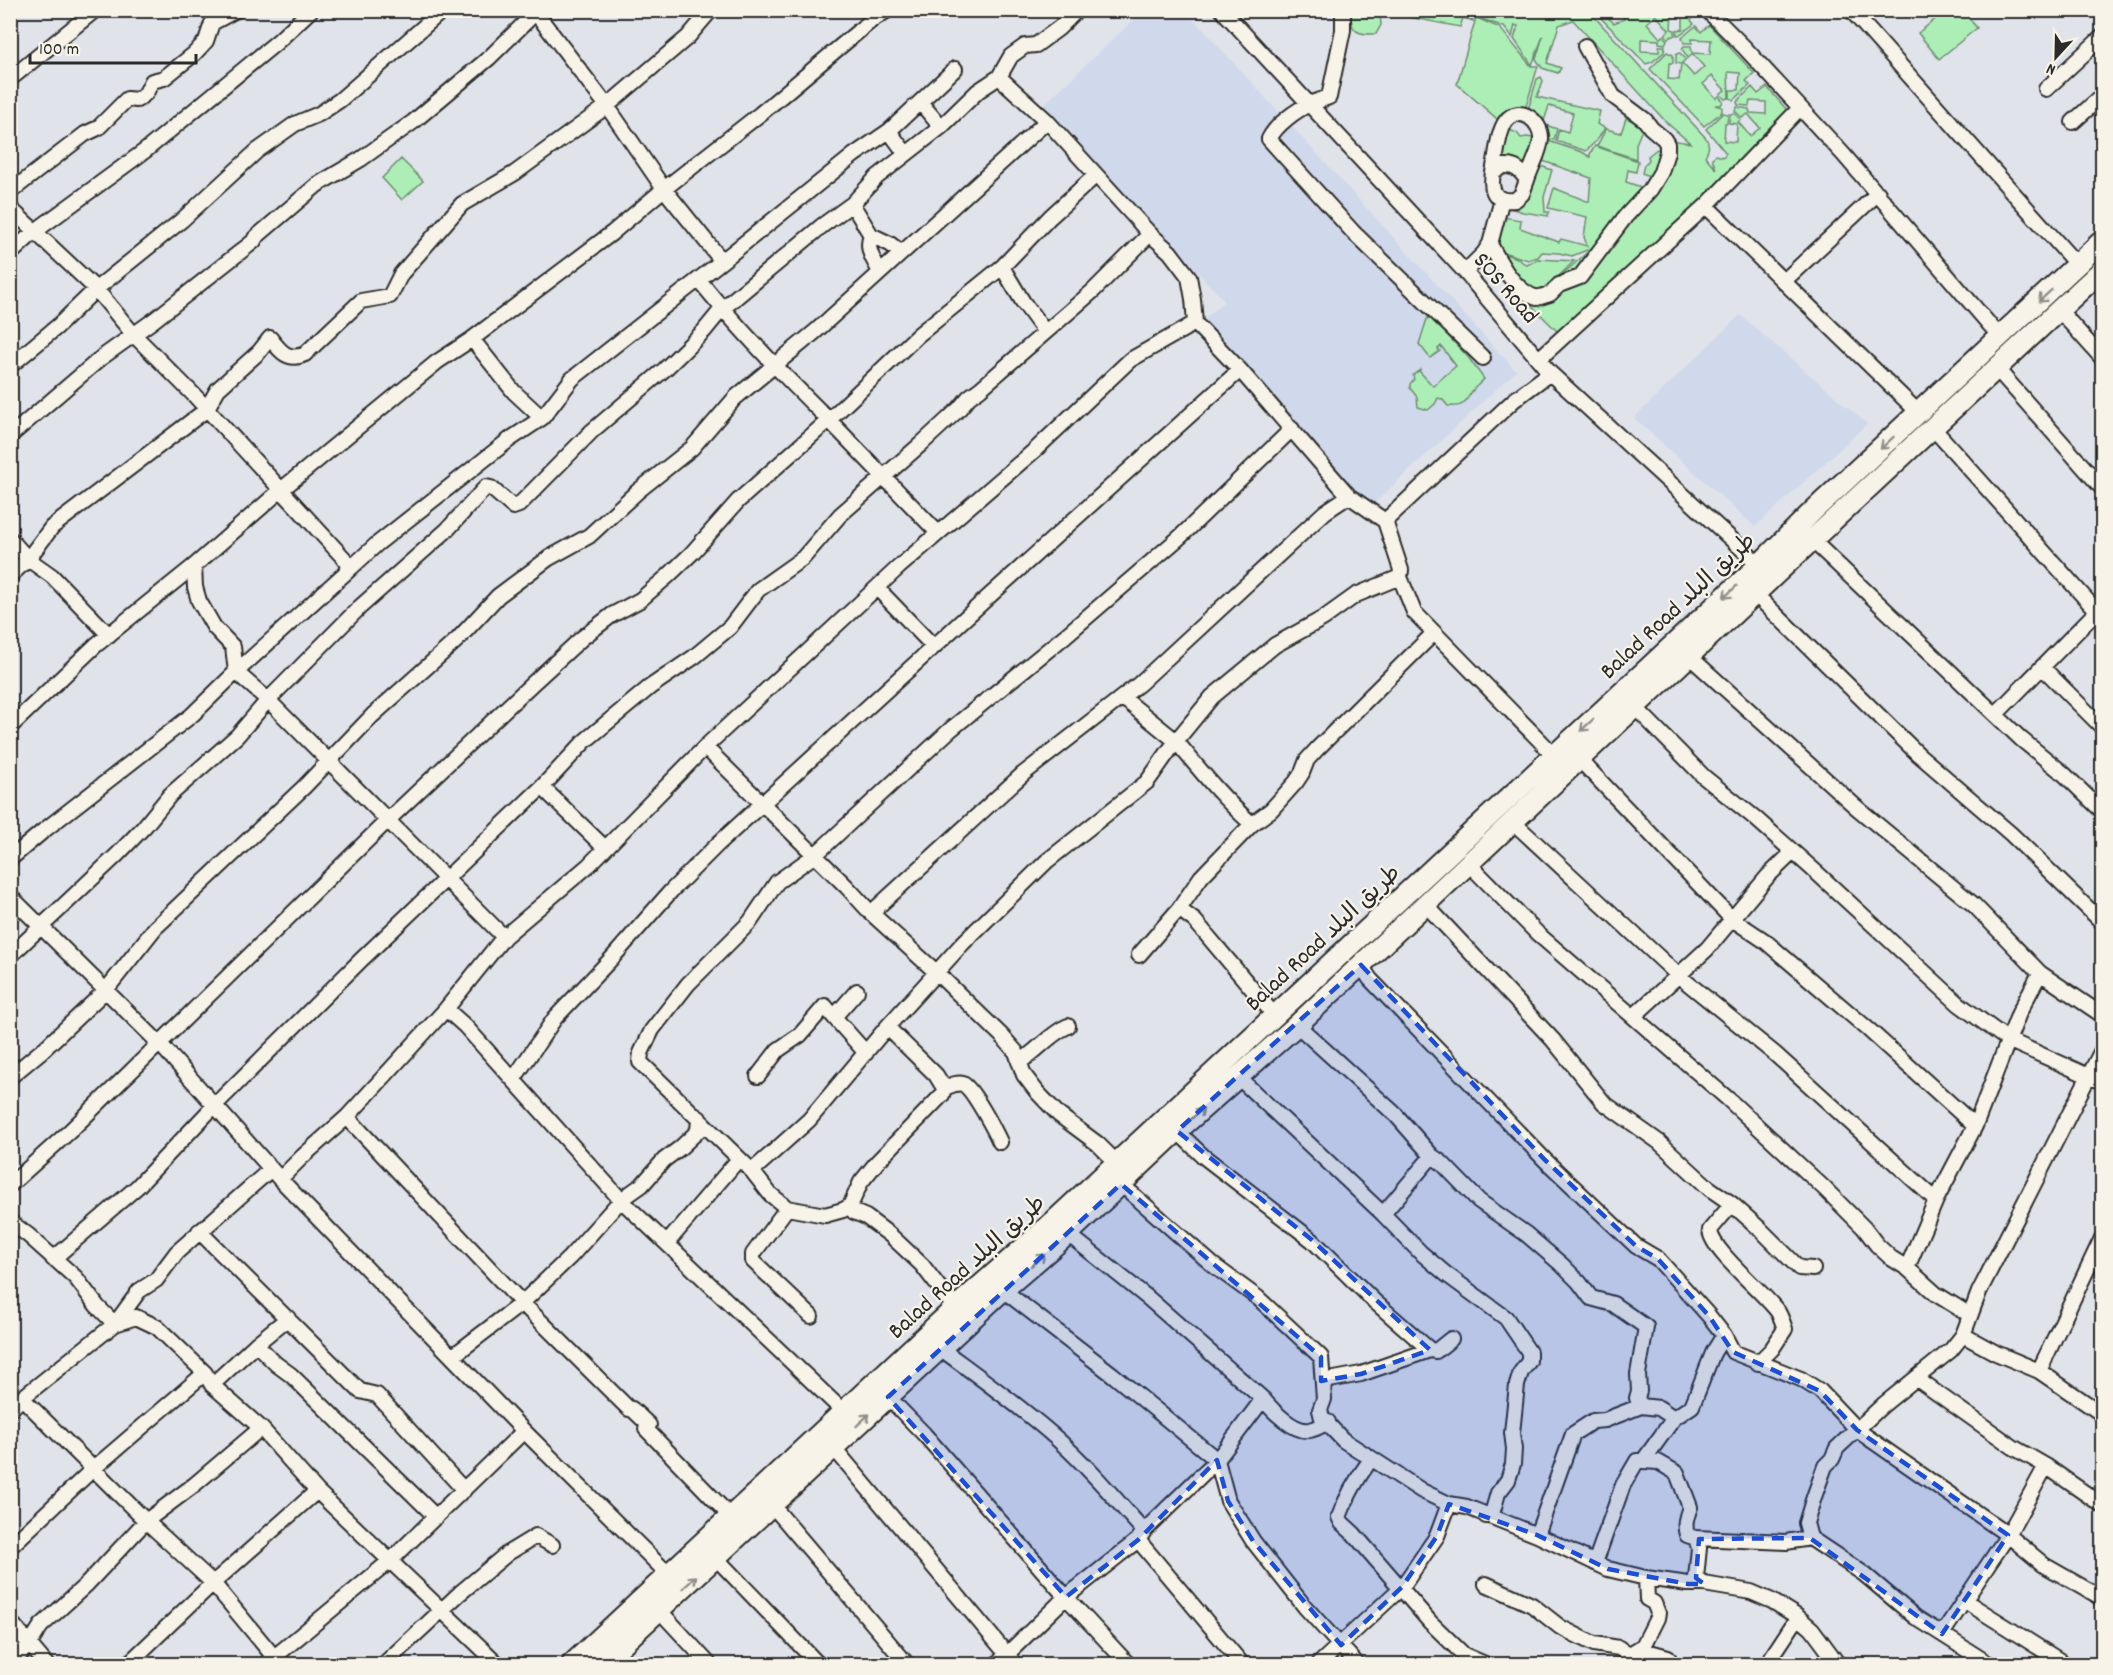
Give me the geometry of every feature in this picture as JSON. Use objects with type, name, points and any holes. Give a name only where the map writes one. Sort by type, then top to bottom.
[{"type":"highway","name":"Balad Road طريق البلد","points":[[601,1665],[1003,1290],[1068,1234],[1178,1131],[1297,1025],[1689,657],[1755,594],[1766,571],[1814,510],[2103,241]]},
{"type":"highway","name":"Balad Road طريق البلد","points":[[572,1665],[955,1308],[1117,1163],[1554,755],[1766,571],[1812,540],[2103,270]]},
{"type":"street","points":[[10,79],[95,10]]},
{"type":"street","points":[[10,192],[85,134],[98,128],[127,99],[137,100],[146,93],[152,81],[164,78],[207,41],[212,23],[236,10]]},
{"type":"street","points":[[10,254],[34,232],[146,150],[277,42],[311,10]]},
{"type":"street","points":[[10,366],[58,326],[96,289],[182,220],[257,151],[295,124],[319,114],[340,100],[443,10]]},
{"type":"street","points":[[10,576],[28,559],[52,527],[207,410],[218,389],[259,352],[270,338],[282,353],[297,358],[305,354],[361,301],[390,296],[400,274],[462,204],[515,173],[607,106],[688,37],[711,10]]},
{"type":"street","points":[[10,727],[109,635],[437,362],[472,339],[612,233],[760,114],[868,15],[888,10]]},
{"type":"street","points":[[10,956],[117,855],[170,795],[237,736],[268,700],[360,608],[447,530],[486,487],[491,488],[513,507],[519,505],[592,431],[673,361],[704,331],[722,309],[822,225],[852,204],[877,177],[941,127],[978,91],[999,77],[1011,56],[1025,46],[1036,45],[1059,28],[1077,10]]},
{"type":"street","name":"SOS Road","points":[[1222,10],[1465,272],[1550,373],[1766,571]]},
{"type":"street","points":[[1343,10],[1343,30],[1329,97],[1310,104],[1279,126],[1269,139],[1353,232],[1483,358]]},
{"type":"street","points":[[1707,10],[1878,193],[2001,338]]},
{"type":"street","points":[[1851,10],[2078,266]]},
{"type":"street","points":[[10,436],[101,358],[254,241],[286,209],[317,185],[361,159],[413,122],[489,58],[534,11],[607,106],[664,189],[722,261]]},
{"type":"street","points":[[2046,88],[2103,37]]},
{"type":"street","points":[[1490,244],[1498,261],[1521,290],[1537,298],[1550,294],[1559,285],[1580,277],[1618,225],[1650,190],[1661,172],[1667,152],[1664,139],[1645,120],[1613,96],[1585,46]]},
{"type":"street","points":[[10,859],[192,716],[237,672],[403,523],[509,440],[542,418],[572,379],[854,155],[889,131],[955,69]]},
{"type":"street","points":[[999,77],[1047,121],[1150,234],[1170,252],[1189,277],[1195,323],[1240,370],[1349,496],[1385,521],[1401,570],[1400,577],[1414,612],[1554,755]]},
{"type":"street","points":[[2073,122],[2103,96]]},
{"type":"street","points":[[920,102],[941,127]]},
{"type":"street","points":[[1539,359],[1706,206],[1799,109]]},
{"type":"street","points":[[1519,114],[1530,117],[1538,127],[1541,138],[1527,180],[1524,190],[1518,197],[1511,200],[1502,199],[1491,188],[1502,127],[1508,118],[1519,114]]},
{"type":"street","points":[[10,1077],[45,1048],[106,990],[154,928],[329,761],[373,715],[457,640],[498,596],[549,558],[589,536],[638,491],[692,448],[735,398],[902,253],[1047,121]]},
{"type":"street","points":[[889,131],[906,154]]},
{"type":"street","points":[[1494,166],[1498,169],[1513,166],[1527,180]]},
{"type":"street","points":[[10,1185],[70,1131],[388,820],[582,638],[612,615],[640,600],[668,576],[692,553],[738,501],[829,420],[918,335],[1002,267],[1050,217],[1096,175]]},
{"type":"street","points":[[1784,281],[1878,193]]},
{"type":"street","points":[[1465,272],[1490,244],[1502,199]]},
{"type":"street","points":[[852,204],[871,235],[902,253]]},
{"type":"street","points":[[1706,206],[1919,413]]},
{"type":"street","points":[[10,208],[96,289],[134,335],[207,410],[352,567]]},
{"type":"street","points":[[53,1258],[137,1186],[215,1105],[542,787],[585,741],[650,687],[694,657],[730,627],[758,590],[803,558],[840,515],[952,416],[969,397],[1093,291],[1150,234]]},
{"type":"street","points":[[871,235],[868,242],[869,250],[880,272]]},
{"type":"street","points":[[1002,267],[1045,332]]},
{"type":"street","points":[[699,280],[774,366],[938,533]]},
{"type":"street","points":[[2059,310],[2103,358]]},
{"type":"street","points":[[10,1410],[115,1324],[139,1292],[156,1280],[177,1252],[199,1231],[302,1156],[347,1117],[446,1009],[504,937],[589,865],[705,747],[877,588],[1035,450],[1130,360],[1195,323]]},
{"type":"street","points":[[472,339],[514,392],[542,418]]},
{"type":"street","points":[[1997,369],[2103,488]]},
{"type":"street","points":[[513,1080],[555,1018],[671,891],[762,802],[1240,370]]},
{"type":"street","points":[[1385,521],[1515,400],[1550,373]]},
{"type":"street","points":[[1933,428],[2101,611],[1996,714]]},
{"type":"street","points":[[1000,1142],[986,1114],[967,1088],[963,1084],[956,1083],[944,1088],[940,1098],[878,1161],[861,1182],[850,1206],[825,1215],[787,1208],[770,1194],[752,1171],[738,1160],[699,1118],[649,1072],[640,1062],[640,1053],[652,1030],[688,984],[750,922],[777,882],[815,855],[950,730],[1065,636],[1180,537],[1292,429]]},
{"type":"street","points":[[871,913],[1023,774],[1122,698],[1325,512],[1349,496]]},
{"type":"street","points":[[10,539],[28,559],[52,576],[109,635]]},
{"type":"street","points":[[1812,540],[2021,739],[2064,774],[2103,811]]},
{"type":"street","points":[[194,566],[195,586],[199,601],[214,627],[232,647],[237,672],[268,700],[504,937]]},
{"type":"street","points":[[752,1171],[809,1120],[936,972],[1047,861],[1147,782],[1176,741],[1212,697],[1275,645],[1324,618],[1356,595],[1400,577]]},
{"type":"street","points":[[877,588],[934,647]]},
{"type":"street","points":[[1755,594],[1918,754],[2011,834],[2103,922]]},
{"type":"street","points":[[1139,955],[1179,909],[1201,877],[1252,824],[1271,810],[1296,782],[1307,760],[1317,749],[1434,633]]},
{"type":"street","points":[[1689,657],[1856,807],[1974,905],[2040,973],[2103,1015]]},
{"type":"street","points":[[2043,668],[2103,727]]},
{"type":"street","points":[[1122,698],[1176,741],[1232,807],[1252,824]]},
{"type":"street","points":[[1635,707],[1704,777],[1793,852],[1959,1005],[2008,1040],[2096,1079]]},
{"type":"street","points":[[705,747],[871,913],[1001,1035],[1016,1052],[1024,1076],[1036,1092],[1059,1115],[1098,1144],[1117,1163]]},
{"type":"street","points":[[1579,759],[1732,919],[1766,941],[1975,1126]]},
{"type":"street","points":[[542,787],[605,848]]},
{"type":"street","points":[[1513,822],[1679,976],[1775,1054],[1936,1200]]},
{"type":"street","points":[[1634,1016],[1707,949],[1762,883],[1793,852]]},
{"type":"street","points":[[1469,864],[1538,934],[1634,1016],[1824,1188],[1891,1258],[1907,1268],[1936,1294],[1970,1315]]},
{"type":"street","points":[[10,896],[160,1044],[276,1174],[524,1431],[669,1575]]},
{"type":"street","points":[[1425,904],[1546,1032],[1604,1103],[1659,1142],[1708,1188],[1732,1204],[1799,1269],[1813,1269]]},
{"type":"street","points":[[1179,909],[1195,921],[1275,1016]]},
{"type":"street","points":[[1361,965],[1370,979],[1545,1160],[1636,1246],[1658,1259],[1724,1335],[1733,1352],[1801,1379],[1820,1391],[1857,1430],[2008,1535],[2044,1565],[2103,1598]]},
{"type":"street","points":[[1907,1268],[1936,1200],[1975,1126],[2019,1012],[2040,973]]},
{"type":"street","points":[[834,1017],[857,991]]},
{"type":"street","points":[[758,1076],[778,1050],[800,1035],[825,1006],[866,1053]]},
{"type":"street","points":[[446,1009],[465,1026],[621,1200],[844,1412]]},
{"type":"street","points":[[1297,1025],[1396,1115],[1432,1156],[1442,1163],[1479,1201],[1526,1234],[1562,1264],[1591,1298],[1613,1304],[1646,1327],[1638,1374],[1637,1398],[1641,1406]]},
{"type":"street","points":[[1019,1062],[1033,1054],[1060,1030],[1068,1026]]},
{"type":"street","points":[[887,1027],[936,1075],[944,1088]]},
{"type":"street","points":[[1989,1665],[1915,1617],[1864,1574],[1810,1538],[1806,1523],[1825,1466],[1832,1459],[1837,1448],[1883,1405],[1951,1350],[1963,1335],[1978,1292],[2096,1079],[2103,1050]]},
{"type":"street","points":[[1239,1078],[1420,1252],[1506,1318],[1529,1352],[1529,1361],[1521,1372],[1517,1384],[1512,1433],[1513,1464],[1508,1480],[1498,1493],[1492,1514],[1486,1516]]},
{"type":"street","points":[[347,1117],[522,1303],[629,1408],[641,1416],[649,1425],[646,1429],[731,1517]]},
{"type":"street","points":[[453,1356],[522,1303],[570,1257],[621,1200],[642,1185],[664,1160],[698,1131],[699,1118]]},
{"type":"street","points":[[1178,1131],[1203,1156],[1312,1240],[1374,1301],[1430,1350]]},
{"type":"street","points":[[1383,1214],[1432,1156]]},
{"type":"street","points":[[667,1243],[738,1160]]},
{"type":"street","points":[[1121,1184],[1213,1265],[1258,1298],[1321,1357],[1324,1399],[1320,1410],[1322,1418],[1342,1440],[1422,1491],[1449,1504],[1467,1507],[1537,1535],[1608,1569],[1646,1578],[1751,1592],[1772,1601],[1798,1617],[1812,1629],[1838,1665]]},
{"type":"street","points":[[1732,1204],[1710,1230],[1710,1238],[1780,1314],[1785,1329],[1772,1349],[1758,1363]]},
{"type":"street","points":[[850,1206],[854,1212],[866,1217],[890,1235],[922,1265],[955,1308]]},
{"type":"street","points":[[787,1208],[753,1254],[753,1261],[812,1316]]},
{"type":"street","points":[[10,1222],[76,1278],[97,1306],[115,1324]]},
{"type":"street","points":[[199,1231],[360,1391],[377,1395],[464,1490]]},
{"type":"street","points":[[1068,1234],[1148,1298],[1263,1399],[1276,1415],[1300,1429],[1309,1430],[1328,1422]]},
{"type":"street","points":[[2039,1371],[2103,1238]]},
{"type":"street","points":[[1003,1290],[1112,1374],[1217,1460],[1228,1501],[1253,1541],[1305,1606],[1357,1665]]},
{"type":"street","points":[[115,1324],[136,1317],[157,1327],[261,1428],[317,1491],[498,1665]]},
{"type":"street","points":[[10,1547],[93,1469],[288,1318]]},
{"type":"street","points":[[1643,1461],[1674,1418],[1692,1406],[1713,1353],[1724,1335]]},
{"type":"street","points":[[1963,1335],[1996,1353],[2039,1371],[2102,1414]]},
{"type":"street","points":[[1323,1381],[1361,1374],[1430,1350],[1436,1351],[1451,1339]]},
{"type":"street","points":[[256,1344],[291,1375],[436,1517]]},
{"type":"street","points":[[940,1348],[1013,1402],[1078,1458],[1242,1665]]},
{"type":"street","points":[[1917,1379],[2103,1505]]},
{"type":"street","points":[[888,1397],[924,1434],[1128,1665]]},
{"type":"street","points":[[22,1398],[146,1521],[213,1583],[270,1661],[390,1561],[524,1431]]},
{"type":"street","points":[[834,1448],[1006,1662],[1066,1596],[1141,1536],[1217,1460],[1263,1399]]},
{"type":"street","points":[[1537,1535],[1574,1434],[1593,1421],[1605,1420],[1641,1406],[1659,1408],[1674,1418]]},
{"type":"street","points":[[10,1665],[29,1645],[41,1626],[87,1584],[146,1521],[194,1485],[261,1428]]},
{"type":"street","points":[[1371,1459],[1352,1488],[1339,1517],[1342,1523],[1402,1587],[1460,1660],[1485,1665]]},
{"type":"street","points":[[1595,1563],[1623,1485],[1637,1461],[1658,1462],[1677,1473],[1690,1508],[1686,1517],[1687,1535],[1696,1538],[1786,1542],[1810,1538]]},
{"type":"street","points":[[1942,1634],[2008,1535],[2046,1466]]},
{"type":"street","points":[[128,1665],[213,1583],[317,1491]]},
{"type":"street","points":[[1319,1665],[1402,1587],[1437,1536],[1449,1504]]},
{"type":"street","points":[[772,1505],[907,1665]]},
{"type":"street","points":[[384,1665],[508,1553],[536,1536],[552,1545]]},
{"type":"street","points":[[1696,1538],[1699,1548],[1696,1578],[1704,1584]]},
{"type":"street","points":[[716,1558],[818,1665]]},
{"type":"street","points":[[1486,1584],[1532,1605],[1560,1627],[1594,1644],[1619,1648],[1628,1655],[1640,1649],[1657,1618],[1658,1613],[1654,1604],[1647,1599],[1646,1578]]},
{"type":"street","points":[[1965,1601],[2065,1665]]},
{"type":"street","points":[[659,1610],[709,1665]]},
{"type":"street","points":[[1767,1665],[1798,1617]]},
{"type":"street","points":[[10,1621],[46,1665]]},
{"type":"street","points":[[1640,1649],[1668,1657]]},
{"type":"highlighted area","points":[[1361,965],[1545,1160],[1636,1246],[1658,1259],[1709,1316],[1733,1352],[1820,1391],[1857,1430],[2008,1535],[1942,1634],[1810,1538],[1699,1539],[1696,1578],[1704,1584],[1688,1584],[1608,1569],[1537,1535],[1449,1504],[1437,1536],[1402,1587],[1341,1645],[1253,1541],[1228,1501],[1217,1460],[1138,1540],[1066,1597],[888,1397],[1121,1184],[1321,1357],[1321,1381],[1361,1374],[1430,1350],[1312,1240],[1177,1131]]},
{"type":"shaded area","points":[[1143,11],[1186,11],[1516,371],[1369,508],[1198,325],[1223,302],[1223,299],[1040,108]]},
{"type":"shaded area","points":[[1740,315],[1867,424],[1755,527],[1634,418]]},
{"type":"green space","points":[[1637,10],[1696,10],[1699,13],[1691,20],[1694,24],[1677,35],[1677,30],[1683,29],[1683,13],[1672,12],[1671,29],[1675,30],[1675,35],[1668,38],[1665,35],[1669,30],[1656,15],[1647,23],[1660,38],[1663,36],[1667,40],[1665,44],[1659,43],[1659,40],[1641,39],[1641,51],[1659,52],[1659,46],[1665,46],[1664,52],[1646,64],[1598,15],[1597,11],[1608,11],[1606,16],[1614,23],[1624,19],[1624,11],[1635,12]]},
{"type":"green space","points":[[1947,10],[1963,11],[1977,28],[1939,59],[1918,33]]},
{"type":"green space","points":[[1351,11],[1380,11],[1381,25],[1376,34],[1364,34],[1356,30],[1353,27]]},
{"type":"green space","points":[[1409,11],[1451,11],[1471,18],[1473,21],[1463,18],[1460,27],[1408,17]]},
{"type":"green space","points":[[1455,11],[1480,11],[1477,18],[1500,28],[1531,66],[1538,66],[1524,113],[1503,124],[1457,84],[1476,18]]},
{"type":"green space","points":[[1482,11],[1589,11],[1706,138],[1708,147],[1705,156],[1716,169],[1712,158],[1716,155],[1723,157],[1726,153],[1706,129],[1723,113],[1728,114],[1724,141],[1736,142],[1737,124],[1729,123],[1730,114],[1734,113],[1741,120],[1738,122],[1750,136],[1760,128],[1748,114],[1742,118],[1735,111],[1737,107],[1749,109],[1750,113],[1766,114],[1766,102],[1750,101],[1749,106],[1738,105],[1737,102],[1752,87],[1758,94],[1767,87],[1793,117],[1729,185],[1558,332],[1486,260],[1488,255],[1523,295],[1540,304],[1539,291],[1521,281],[1500,253],[1515,257],[1527,265],[1538,259],[1574,261],[1546,289],[1592,248],[1572,256],[1542,252],[1538,257],[1528,260],[1490,248],[1503,217],[1521,220],[1520,228],[1559,242],[1561,239],[1587,246],[1584,237],[1587,217],[1548,208],[1554,188],[1589,202],[1591,178],[1537,159],[1542,139],[1582,152],[1590,157],[1595,146],[1638,161],[1636,172],[1628,170],[1626,182],[1644,188],[1649,176],[1642,173],[1644,165],[1649,160],[1648,156],[1657,149],[1667,152],[1670,140],[1690,143],[1667,123],[1573,20],[1559,25],[1547,63],[1561,68],[1558,73],[1542,68],[1536,59],[1543,36],[1532,65],[1514,39],[1518,26],[1515,25],[1512,37],[1504,27],[1479,18]]},
{"type":"green space","points":[[1709,25],[1754,73],[1746,81],[1750,85],[1734,100],[1730,98],[1730,90],[1739,90],[1740,73],[1728,72],[1729,98],[1725,99],[1720,94],[1725,90],[1712,76],[1703,84],[1716,98],[1719,96],[1723,101],[1721,105],[1715,105],[1722,107],[1722,112],[1704,126],[1650,69],[1667,52],[1673,55],[1673,63],[1669,63],[1668,79],[1679,80],[1681,64],[1676,63],[1676,54],[1680,53],[1686,59],[1682,63],[1694,76],[1704,67],[1693,54],[1688,58],[1682,49],[1684,46],[1691,46],[1692,53],[1710,54],[1711,40],[1692,39],[1692,43],[1684,43],[1682,37],[1696,26],[1701,32]]},
{"type":"green space","points":[[1541,77],[1543,81],[1537,97],[1600,111],[1597,124],[1605,128],[1586,151],[1556,141],[1559,129],[1568,132],[1573,113],[1549,106],[1543,124],[1557,129],[1554,140],[1542,137],[1527,113],[1537,79]]},
{"type":"green space","points":[[1626,118],[1644,125],[1636,144],[1636,159],[1597,146],[1606,129],[1621,133]]},
{"type":"green space","points":[[1505,128],[1517,133],[1521,138],[1539,139],[1527,177],[1501,162]]},
{"type":"green space","points":[[401,159],[423,181],[402,200],[382,178]]},
{"type":"green space","points":[[1535,164],[1552,170],[1544,197],[1545,212],[1549,212],[1548,216],[1506,207]]},
{"type":"green space","points":[[1430,317],[1468,357],[1484,379],[1464,403],[1458,406],[1448,406],[1438,398],[1428,410],[1418,407],[1417,397],[1410,388],[1414,379],[1413,375],[1421,369],[1419,371],[1433,386],[1456,366],[1441,346],[1438,349],[1440,351],[1430,358],[1419,344],[1427,319]]}]
